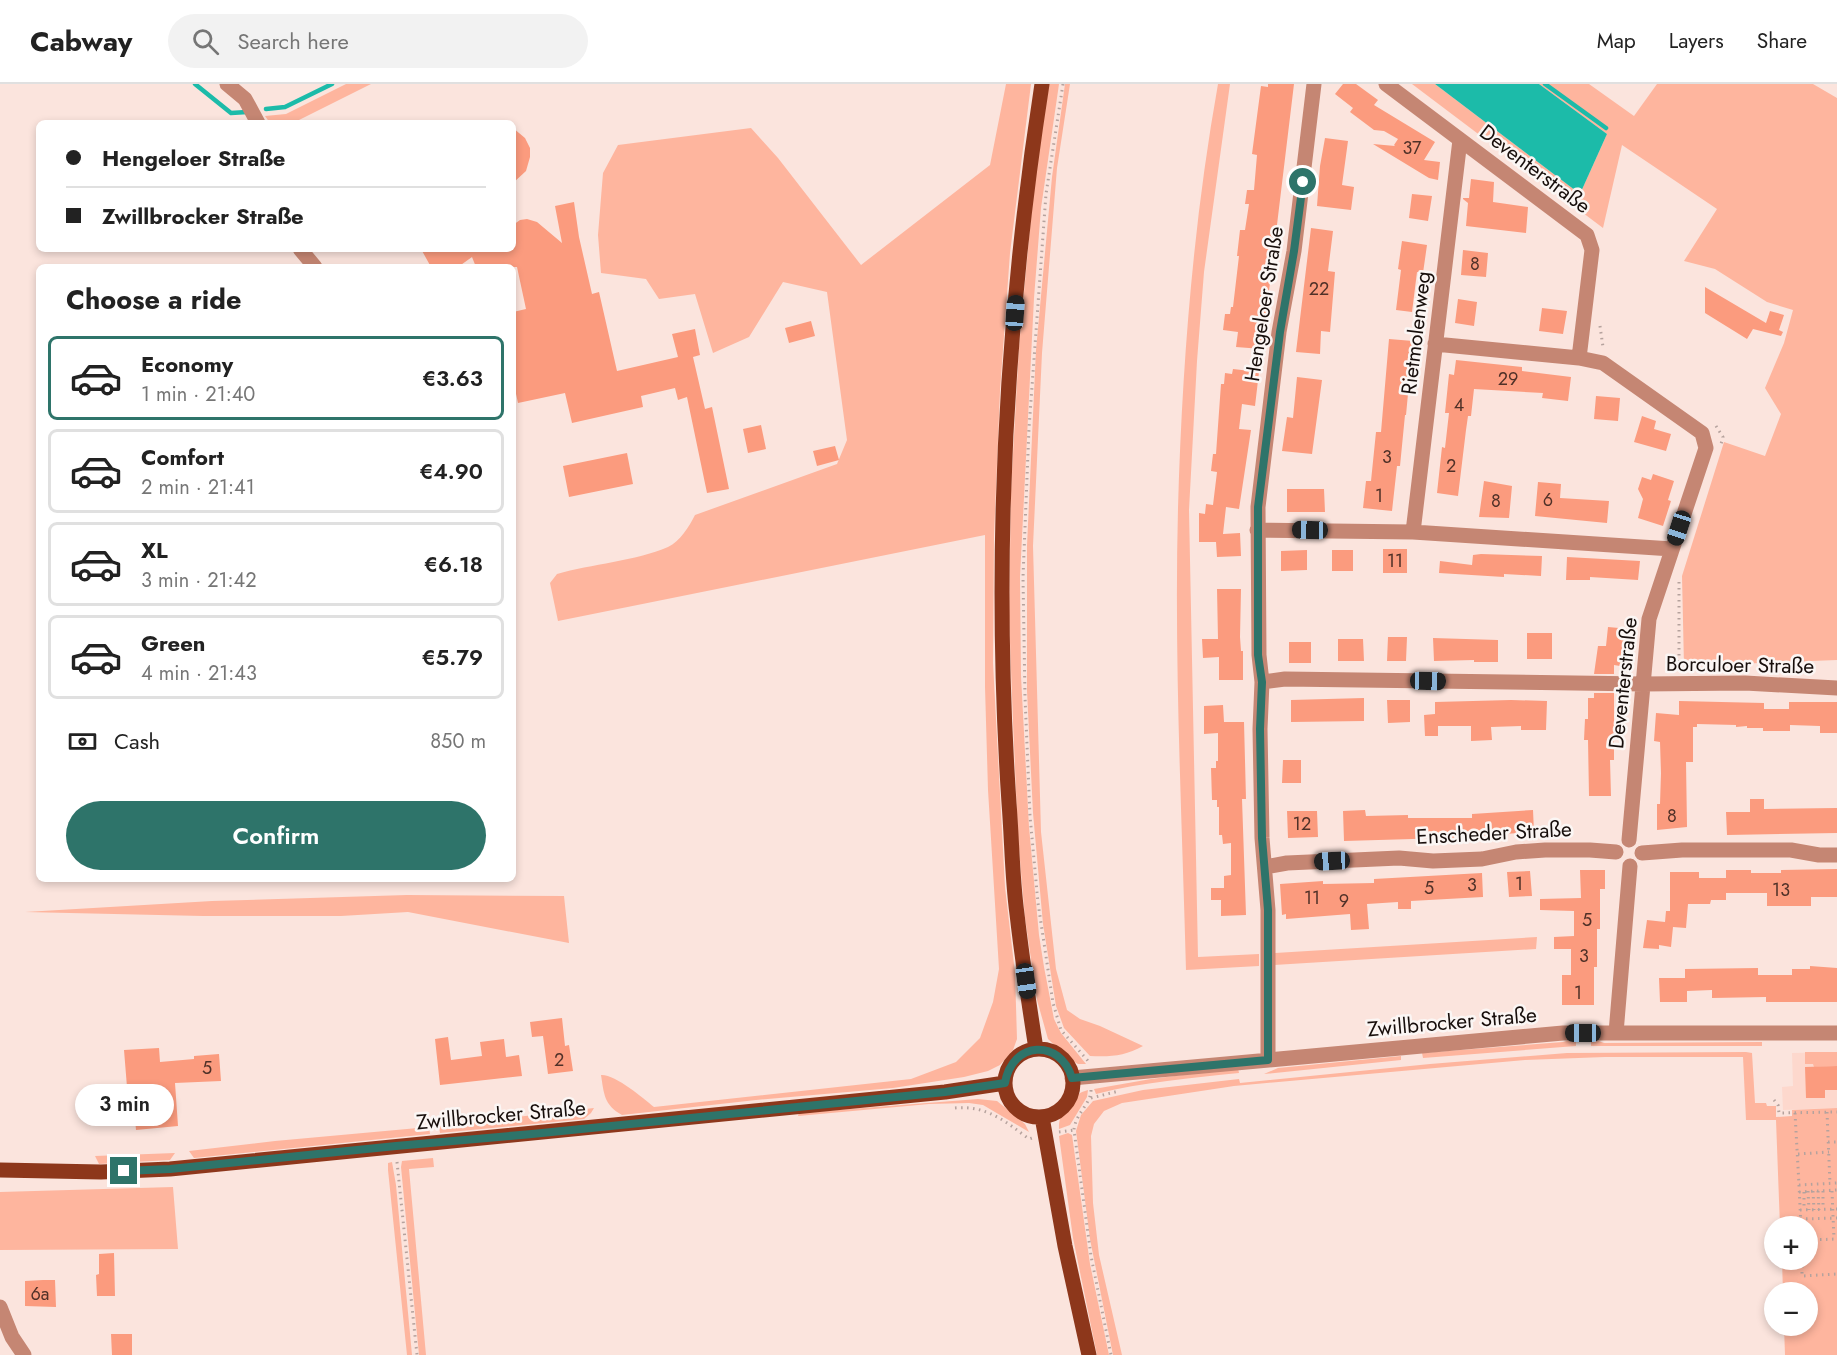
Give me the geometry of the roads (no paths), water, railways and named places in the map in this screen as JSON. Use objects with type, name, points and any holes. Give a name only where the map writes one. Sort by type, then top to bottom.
[{"type":"main road","points":[[1035,1049],[1017,912],[1004,726],[1002,591],[1005,454],[1018,266],[1042,84]]},
{"type":"main road","points":[[1035,1049],[1056,1054],[1070,1068],[1072,1078],[1069,1100],[1053,1114],[1042,1117],[1024,1114],[1016,1108],[1010,1101],[1005,1083],[1011,1064],[1018,1057],[1035,1049]]},
{"type":"main road","name":"Zwillbrocker Straße","points":[[0,1170],[101,1172],[170,1169],[945,1092],[1005,1083]]},
{"type":"main road","points":[[1042,1117],[1065,1246],[1089,1355]]},
{"type":"street","points":[[227,84],[245,99],[256,120]]},
{"type":"street","name":"Hengeloer Straße","points":[[1262,682],[1258,655],[1258,507],[1278,344],[1294,251],[1314,84]]},
{"type":"street","name":"Deventerstraße","points":[[1386,84],[1587,235],[1592,250],[1579,358]]},
{"type":"street","name":"Rietmolenweg","points":[[1413,532],[1460,140]]},
{"type":"street","points":[[302,252],[312,264]]},
{"type":"street","name":"Deventerstraße","points":[[1436,344],[1579,358],[1603,363],[1702,433],[1706,448],[1649,619],[1629,840]]},
{"type":"street","points":[[1257,530],[1413,532],[1672,549]]},
{"type":"street","points":[[1268,1060],[1269,921],[1262,838],[1260,729],[1262,682],[1285,679],[1643,684]]},
{"type":"street","name":"Borculoer Straße","points":[[1643,684],[1733,683],[1837,688]]},
{"type":"street","points":[[1629,840],[1639,844],[1642,853],[1638,863],[1630,866],[1618,860],[1616,852],[1620,844],[1629,840]]},
{"type":"street","name":"Enscheder Straße","points":[[1265,867],[1287,863],[1399,858],[1433,861],[1482,859],[1516,852],[1545,850],[1616,852]]},
{"type":"street","points":[[1642,853],[1682,850],[1791,850],[1819,855],[1837,855]]},
{"type":"street","points":[[1616,1033],[1630,866]]},
{"type":"street","name":"Zwillbrocker Straße","points":[[1072,1078],[1092,1078],[1563,1033],[1837,1033]]},
{"type":"street","points":[[0,1307],[12,1336],[24,1355]]},
{"type":"water","points":[[1435,84],[1539,84],[1607,134],[1580,194]]},
{"type":"waterway","points":[[195,84],[231,113],[247,112]]},
{"type":"waterway","points":[[266,109],[285,107],[332,84]]},
{"type":"waterway","points":[[1545,84],[1606,128]]}]
